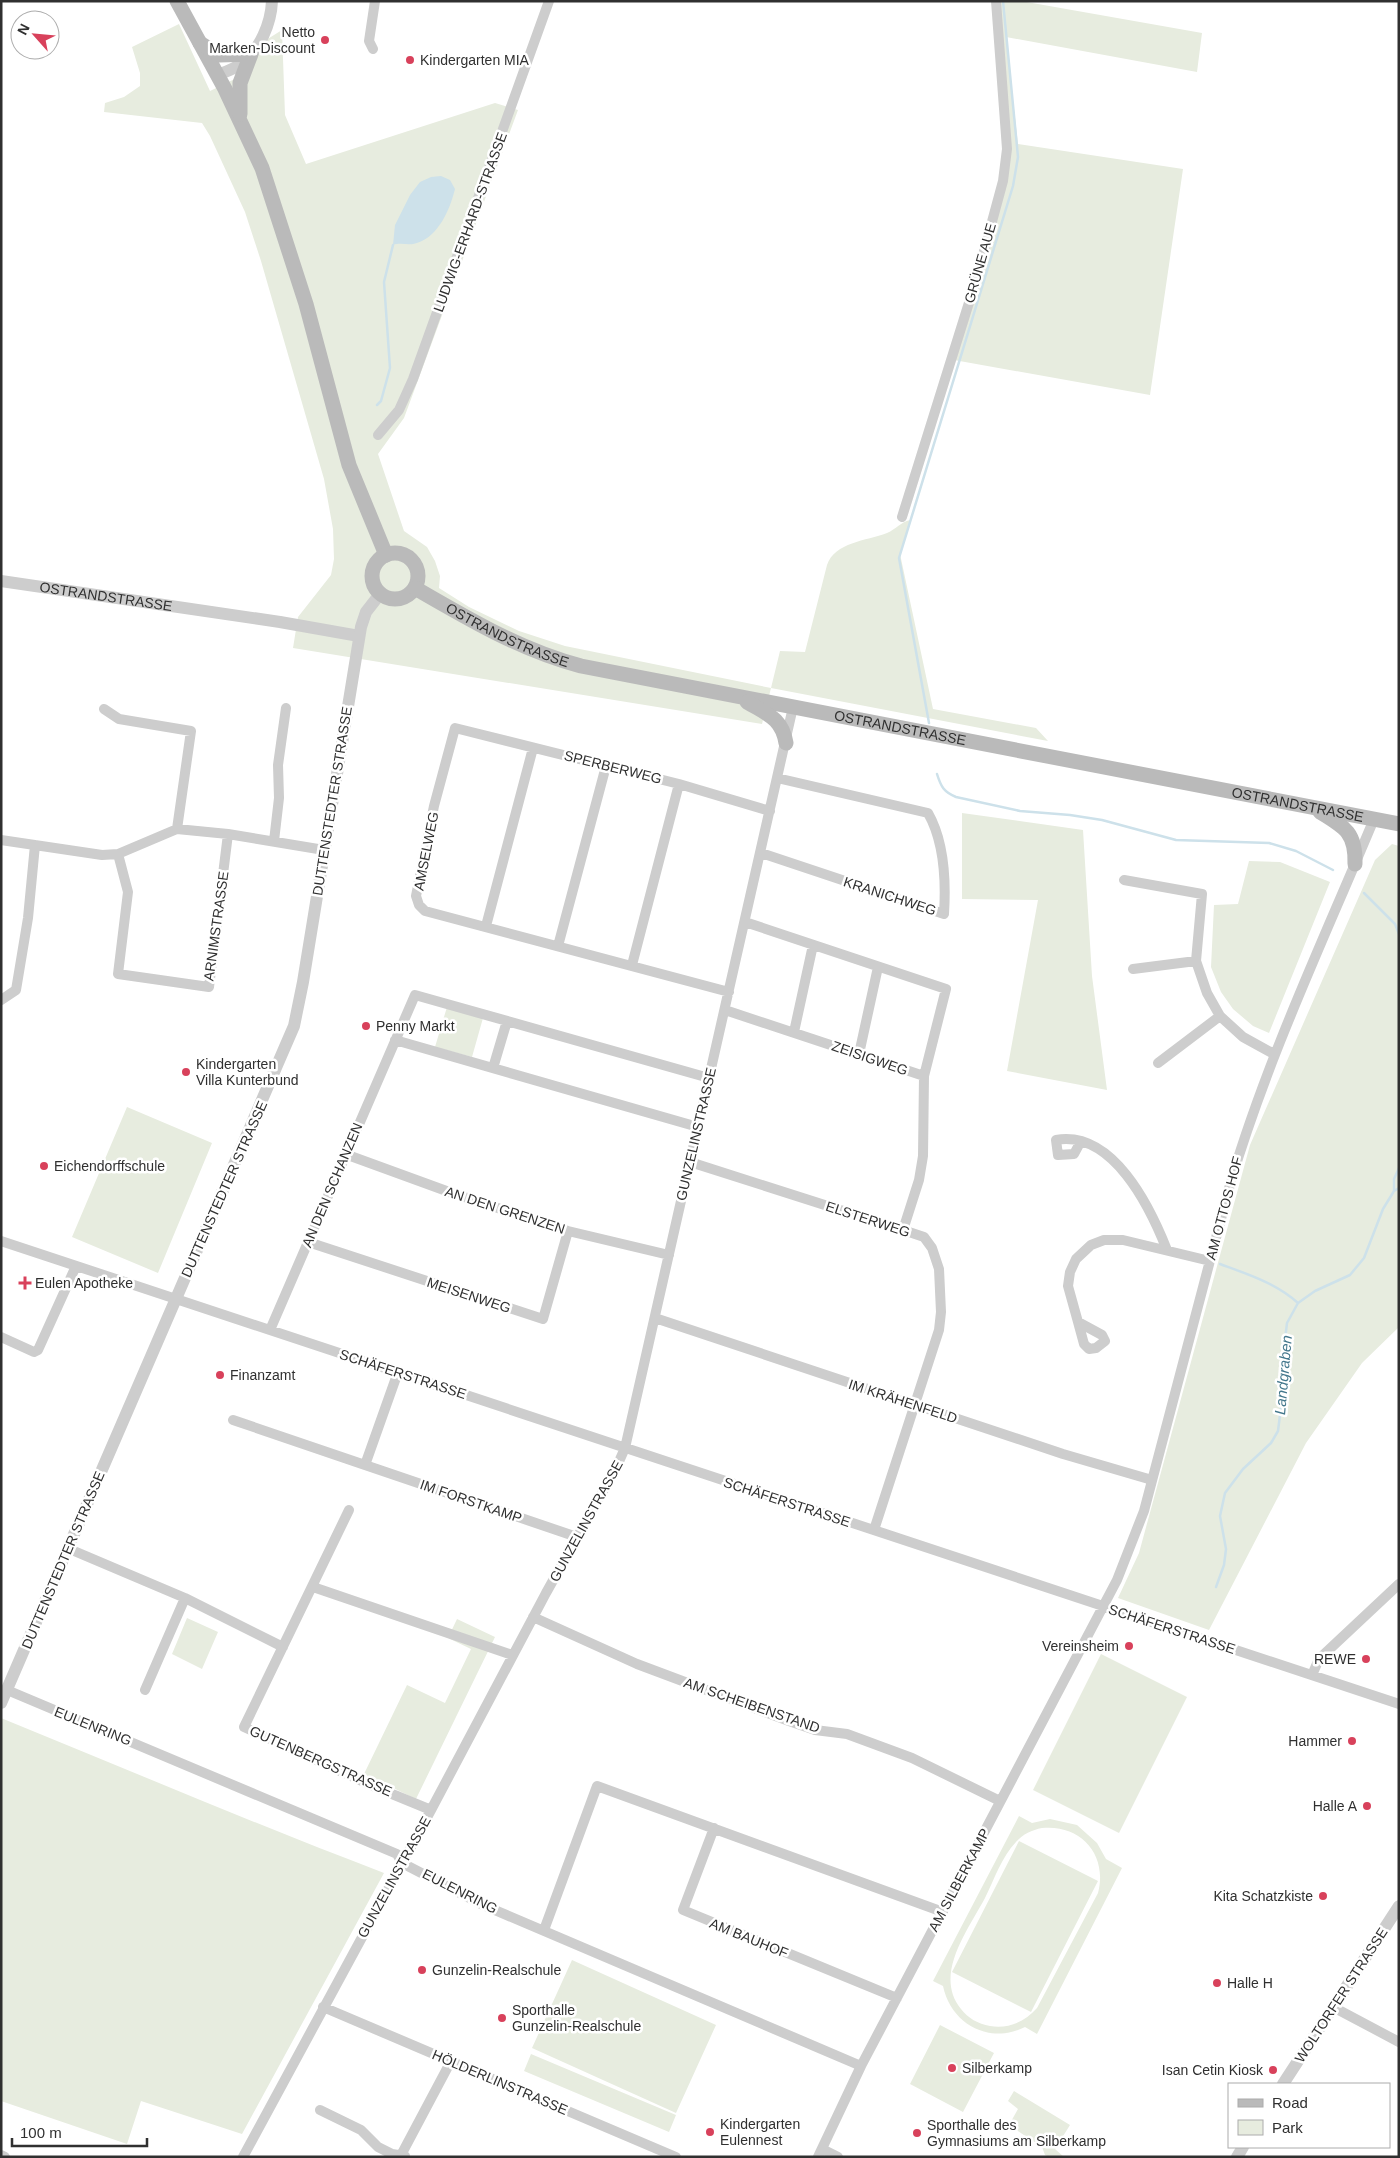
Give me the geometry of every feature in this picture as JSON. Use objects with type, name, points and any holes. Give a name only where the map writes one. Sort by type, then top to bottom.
[{"type":"main road","points":[[177,1],[240,121],[262,168],[294,265],[349,465],[386,555]]},
{"type":"main road","points":[[200,43],[220,55],[251,54],[240,83],[240,121]]},
{"type":"main road","points":[[400,554],[412,561],[418,574],[415,588],[409,595],[399,599],[389,599],[380,594],[374,586],[372,576],[378,561],[386,555],[400,554]]},
{"type":"main road","name":"OSTRANDSTRASSE","points":[[415,588],[496,634],[542,654],[581,666],[1399,824]]},
{"type":"main road","points":[[740,697],[778,722],[783,729],[786,743]]},
{"type":"main road","points":[[1312,807],[1335,821],[1347,832],[1356,845],[1355,864]]},
{"type":"street","points":[[217,76],[240,64],[251,54],[265,31],[272,1]]},
{"type":"street","points":[[373,49],[369,41],[375,1]]},
{"type":"street","name":"LUDWIG-ERHARD-STRASSE","points":[[378,435],[399,410],[413,378],[550,1]]},
{"type":"street","name":"GRÜNE AUE","points":[[902,517],[977,277],[1003,181],[1007,149],[996,1]]},
{"type":"street","name":"OSTRANDSTRASSE","points":[[1,582],[280,622],[359,636]]},
{"type":"street","name":"DUTTENSTEDTER STRASSE","points":[[4,1695],[294,1026],[304,982],[359,636],[366,612],[380,594]]},
{"type":"street","name":"GUNZELINSTRASSE","points":[[243,2157],[625,1448],[793,707]]},
{"type":"street","points":[[274,841],[279,798],[278,765],[286,708]]},
{"type":"street","points":[[104,710],[120,719],[191,731],[177,829]]},
{"type":"street","name":"SPERBERWEG","points":[[454,728],[679,784],[770,811]]},
{"type":"street","name":"AMSELWEG","points":[[454,728],[434,806],[416,896],[419,905],[425,911],[729,992]]},
{"type":"street","points":[[486,926],[533,748]]},
{"type":"street","points":[[558,946],[606,766]]},
{"type":"street","name":"KRANICHWEG","points":[[761,853],[944,914],[942,860],[935,827],[928,813],[777,778]]},
{"type":"street","points":[[632,965],[679,784]]},
{"type":"street","name":"AM OTTOS HOF","points":[[1103,1606],[1133,1542],[1144,1511],[1245,1134],[1274,1054],[1374,819]]},
{"type":"street","points":[[1,840],[102,855],[118,854],[177,829],[228,834],[324,850]]},
{"type":"street","name":"ARNIMSTRASSE","points":[[118,854],[128,892],[118,974],[209,987],[228,834]]},
{"type":"street","points":[[1,1000],[16,990],[28,918],[35,846]]},
{"type":"street","points":[[1124,880],[1202,894],[1196,961],[1207,993],[1220,1016],[1242,1038],[1274,1054]]},
{"type":"street","points":[[745,922],[946,989],[924,1076]]},
{"type":"street","points":[[794,1032],[813,945]]},
{"type":"street","points":[[1133,969],[1196,961]]},
{"type":"street","points":[[859,1054],[878,967]]},
{"type":"street","name":"AN DEN SCHANZEN","points":[[270,1330],[415,995],[709,1078]]},
{"type":"street","name":"ZEISIGWEG","points":[[725,1010],[924,1076],[923,1156],[920,1180],[903,1230]]},
{"type":"street","points":[[1158,1063],[1220,1016]]},
{"type":"street","points":[[493,1068],[507,1021]]},
{"type":"street","points":[[395,1040],[698,1127]]},
{"type":"street","points":[[1081,1141],[1105,1154],[1120,1168],[1142,1197],[1167,1250]]},
{"type":"street","name":"AN DEN GRENZEN","points":[[345,1154],[452,1193],[568,1230],[669,1255]]},
{"type":"street","name":"ELSTERWEG","points":[[690,1162],[924,1237],[932,1248],[939,1269],[941,1294],[939,1330],[874,1530]]},
{"type":"street","name":"MEISENWEG","points":[[308,1242],[543,1319],[568,1230]]},
{"type":"street","points":[[1078,1322],[1068,1286],[1070,1272],[1076,1259],[1091,1245],[1114,1239],[1210,1261]]},
{"type":"street","name":"SCHÄFERSTRASSE","points":[[1,1241],[1399,1704]]},
{"type":"street","points":[[1,1337],[34,1352],[38,1350],[76,1266]]},
{"type":"street","name":"IM KRÄHENFELD","points":[[656,1318],[1063,1454],[1152,1480]]},
{"type":"street","points":[[365,1465],[398,1372]]},
{"type":"street","name":"IM FORSTKAMP","points":[[232,1420],[576,1537]]},
{"type":"street","name":"GUTENBERGSTRASSE","points":[[349,1510],[244,1727],[375,1787],[431,1810]]},
{"type":"street","points":[[67,1548],[185,1598],[283,1647]]},
{"type":"street","points":[[1312,1675],[1319,1660],[1399,1584]]},
{"type":"street","points":[[313,1587],[512,1655]]},
{"type":"street","points":[[145,1690],[185,1598]]},
{"type":"street","name":"AM SILBERKAMP","points":[[820,2153],[861,2066],[1103,1606]]},
{"type":"street","name":"AM SCHEIBENSTAND","points":[[533,1617],[637,1664],[780,1718],[815,1730],[847,1734],[912,1758],[1000,1801]]},
{"type":"street","name":"EULENRING","points":[[4,1695],[397,1854],[402,1863],[483,1905],[861,2066]]},
{"type":"street","points":[[544,1930],[597,1786],[943,1912]]},
{"type":"street","name":"AM BAUHOF","points":[[714,1828],[683,1910],[897,1998]]},
{"type":"street","name":"WOLTORFER STRASSE","points":[[1284,2083],[1399,1906]]},
{"type":"street","name":"HÖLDERLINSTRASSE","points":[[324,2007],[676,2157]]},
{"type":"street","points":[[1333,2007],[1399,2042]]},
{"type":"street","points":[[320,2110],[361,2130],[378,2147],[392,2154],[402,2156],[451,2061]]},
{"type":"street","points":[[820,2153],[838,2157]]},
{"type":"street","points":[[1,2155],[5,2157]]},
{"type":"green space","points":[[997,1],[1021,1],[1202,33],[1197,72],[1006,37],[1018,144],[1183,169],[1150,395],[954,360],[1008,176]]},
{"type":"green space","points":[[179,24],[210,91],[247,73],[266,40],[282,30],[285,115],[306,164],[495,103],[518,110],[404,418],[378,454],[404,531],[427,547],[435,561],[440,576],[439,588],[469,607],[519,631],[565,646],[771,688],[762,724],[293,648],[298,617],[331,575],[334,559],[333,529],[324,479],[245,212],[210,136],[202,123],[104,112],[105,103],[124,97],[140,86],[140,73],[132,47]]},
{"type":"green space","points":[[910,520],[900,554],[933,709],[1036,728],[1048,741],[771,688],[780,651],[805,652],[827,565],[831,557],[837,551],[852,543],[887,533]]},
{"type":"green space","points":[[962,813],[1083,830],[1092,976],[1107,1090],[1007,1071],[1038,900],[962,899]]},
{"type":"green space","points":[[1392,844],[1399,846],[1399,1327],[1362,1363],[1306,1443],[1209,1630],[1118,1598],[1139,1553],[1250,1145],[1375,860]]},
{"type":"green space","points":[[1249,861],[1280,862],[1330,882],[1269,1033],[1253,1026],[1233,1009],[1221,992],[1211,967],[1214,905],[1238,904]]},
{"type":"green space","points":[[447,1007],[483,1018],[472,1057],[435,1047]]},
{"type":"green space","points":[[127,1107],[212,1143],[158,1273],[72,1237]]},
{"type":"green space","points":[[187,1618],[218,1632],[202,1669],[172,1654]]},
{"type":"green space","points":[[457,1619],[495,1637],[416,1799],[364,1774],[407,1685],[445,1703],[471,1649],[448,1638]]},
{"type":"green space","points":[[1101,1654],[1187,1697],[1119,1833],[1033,1790]]},
{"type":"green space","points":[[1,1718],[384,1873],[242,2134],[141,2101],[127,2144],[1,2101]]},
{"type":"green space","points":[[1019,1816],[1032,1823],[1050,1819],[1077,1825],[1097,1843],[1106,1859],[1122,1868],[1037,2034],[1025,2027],[998,2034],[974,2028],[954,2011],[947,1999],[943,1986],[933,1981]],"holes":[[[1042,1828],[1056,1828],[1069,1831],[1079,1837],[1095,1855],[1099,1866],[1098,1893],[1037,2008],[1022,2021],[1010,2025],[997,2027],[981,2024],[970,2018],[961,2009],[953,1996],[951,1982],[952,1967],[956,1953],[1002,1861],[1011,1848],[1031,1831]]]},
{"type":"green space","points":[[1019,1841],[1098,1881],[1031,2012],[952,1972]]},
{"type":"green space","points":[[572,1960],[716,2025],[676,2113],[532,2048]]},
{"type":"green space","name":"Silberkamp","points":[[940,2025],[994,2053],[963,2112],[910,2084]]},
{"type":"green space","points":[[531,2054],[676,2115],[669,2132],[524,2071]]},
{"type":"green space","points":[[1014,2091],[1070,2125],[1055,2149],[1064,2157],[1049,2157],[1045,2155],[1042,2147],[1009,2125],[1018,2109],[1008,2101]]},
{"type":"water","points":[[441,176],[450,180],[455,189],[447,213],[442,221],[432,234],[417,243],[393,245],[395,225],[410,195],[420,182],[431,177]]},
{"type":"waterway","points":[[929,723],[899,558],[1013,186],[1018,157],[1003,1]]},
{"type":"waterway","points":[[377,405],[381,401],[390,368],[384,282],[393,245]]},
{"type":"waterway","points":[[937,774],[944,789],[956,797],[1020,811],[1102,820],[1176,840],[1269,843],[1296,851],[1333,870]]},
{"type":"waterway","points":[[1364,893],[1395,924],[1399,934]]},
{"type":"waterway","points":[[1394,1191],[1394,1179],[1399,1168]]},
{"type":"waterway","name":"Landgraben","points":[[1216,1587],[1224,1565],[1226,1549],[1220,1516],[1225,1493],[1243,1469],[1271,1443],[1278,1431],[1283,1391],[1284,1348],[1287,1323],[1298,1303],[1315,1291],[1350,1275],[1364,1258],[1383,1209],[1394,1191],[1399,1188]]},
{"type":"waterway","points":[[1220,1264],[1251,1275],[1280,1290],[1298,1303]]},
{"type":"place","name":"Netto Marken-Discount","points":[[325,40]]},
{"type":"place","name":"Kindergarten MIA","points":[[410,60]]},
{"type":"place","name":"Penny Markt","points":[[366,1026]]},
{"type":"place","name":"Kindergarten Villa Kunterbund","points":[[186,1072]]},
{"type":"place","name":"Eichendorffschule","points":[[44,1166]]},
{"type":"place","name":"Eulen Apotheke","points":[[25,1283]]},
{"type":"place","name":"Finanzamt","points":[[220,1375]]},
{"type":"place","name":"Vereinsheim","points":[[1129,1646]]},
{"type":"place","name":"REWE","points":[[1366,1659]]},
{"type":"place","name":"Hammer","points":[[1352,1741]]},
{"type":"place","name":"Halle A","points":[[1367,1806]]},
{"type":"place","name":"Kita Schatzkiste","points":[[1323,1896]]},
{"type":"place","name":"Gunzelin-Realschule","points":[[422,1970]]},
{"type":"place","name":"Halle H","points":[[1217,1983]]},
{"type":"place","name":"Sporthalle Gunzelin-Realschule","points":[[502,2018]]},
{"type":"place","name":"Silberkamp","points":[[952,2068]]},
{"type":"place","name":"Isan Cetin Kiosk","points":[[1273,2070]]},
{"type":"place","name":"Kindergarten Eulennest","points":[[710,2132]]},
{"type":"place","name":"Sporthalle des Gymnasiums am Silberkamp","points":[[917,2133]]}]
